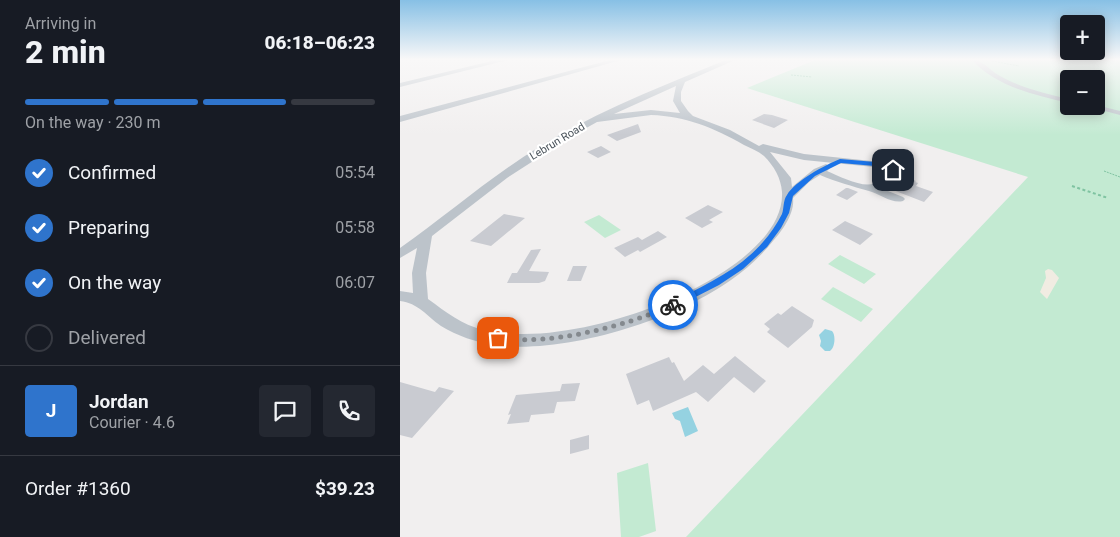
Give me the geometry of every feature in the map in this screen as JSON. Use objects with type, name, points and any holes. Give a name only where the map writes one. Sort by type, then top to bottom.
[{"type":"street","points":[[400,119],[525,85]]},
{"type":"street","name":"Lebrun Road","points":[[400,254],[518,164],[591,121],[673,85]]},
{"type":"street","points":[[680,85],[675,99],[677,105],[690,117]]},
{"type":"street","points":[[1020,85],[1060,98]]},
{"type":"street","points":[[1105,110],[1120,114]]},
{"type":"street","points":[[591,121],[638,113],[664,113],[690,117],[758,146],[788,154],[887,165],[893,170],[892,179],[884,186],[874,189]]},
{"type":"street","points":[[400,296],[421,300],[440,317],[472,334],[512,340],[561,337],[611,326],[665,309],[716,283],[740,267],[764,246],[778,228],[786,213],[790,196],[788,184],[780,166],[766,151],[758,146]]},
{"type":"street","points":[[790,196],[805,180],[818,171],[840,161]]},
{"type":"street","points":[[818,171],[899,199]]},
{"type":"street","points":[[421,300],[419,273],[426,236]]},
{"type":"path","points":[[1104,171],[1120,176]]},
{"type":"path","points":[[1072,186],[1108,198]]},
{"type":"green space","points":[[754,85],[1060,85],[1060,115],[1105,115],[1105,85],[1120,85],[1120,537],[686,537],[1028,177],[747,88]]},
{"type":"green space","points":[[599,215],[621,230],[605,238],[584,222]]},
{"type":"green space","points":[[840,255],[876,274],[864,284],[828,264]]},
{"type":"green space","points":[[833,287],[873,309],[861,322],[821,299]]},
{"type":"green space","points":[[648,463],[656,531],[639,537],[621,537],[617,473]]},
{"type":"sand","points":[[1048,269],[1052,270],[1059,278],[1047,299],[1040,292],[1046,278],[1045,271]]},
{"type":"water","points":[[825,329],[832,331],[834,335],[834,344],[830,351],[825,351],[820,346],[819,335]]},
{"type":"water","points":[[688,407],[698,431],[685,437],[680,421],[675,419],[672,413]]},
{"type":"building","points":[[764,114],[788,120],[774,128],[752,120]]},
{"type":"building","points":[[638,124],[641,132],[617,141],[607,135]]},
{"type":"building","points":[[601,146],[611,152],[598,158],[587,152]]},
{"type":"building","points":[[907,177],[918,183],[916,186],[933,192],[924,202],[893,190]]},
{"type":"building","points":[[846,188],[858,192],[847,200],[836,195]]},
{"type":"building","points":[[708,205],[723,212],[709,220],[713,222],[702,228],[685,218]]},
{"type":"building","points":[[504,214],[525,218],[491,246],[470,241]]},
{"type":"building","points":[[845,221],[873,234],[860,245],[832,230]]},
{"type":"building","points":[[658,231],[667,237],[640,252],[638,250],[625,257],[614,248],[638,237],[642,240]]},
{"type":"building","points":[[541,249],[529,271],[549,272],[545,281],[539,283],[507,283],[512,273],[517,273],[531,250]]},
{"type":"building","points":[[573,266],[587,266],[581,281],[567,281]]},
{"type":"building","points":[[792,306],[814,320],[812,327],[788,348],[767,332],[770,329],[764,324],[778,313],[781,315]]},
{"type":"building","points":[[735,356],[766,381],[754,393],[734,377],[708,402],[696,392],[653,411],[649,400],[637,405],[626,374],[669,357],[672,363],[674,362],[684,381],[703,365],[714,374]]},
{"type":"building","points":[[400,382],[435,392],[439,387],[454,391],[412,438],[400,435]]},
{"type":"building","points":[[580,383],[575,401],[557,402],[554,413],[531,415],[529,422],[507,424],[511,414],[508,415],[516,395],[560,391],[562,384]]},
{"type":"building","points":[[589,435],[589,449],[570,454],[570,440]]},
{"type":"way so far","points":[[498,338],[512,340],[561,337],[611,326],[673,305]]},
{"type":"route","points":[[673,305],[716,283],[740,267],[764,246],[778,228],[786,213],[790,196],[798,186],[813,174],[840,161],[887,165],[893,170]]}]
